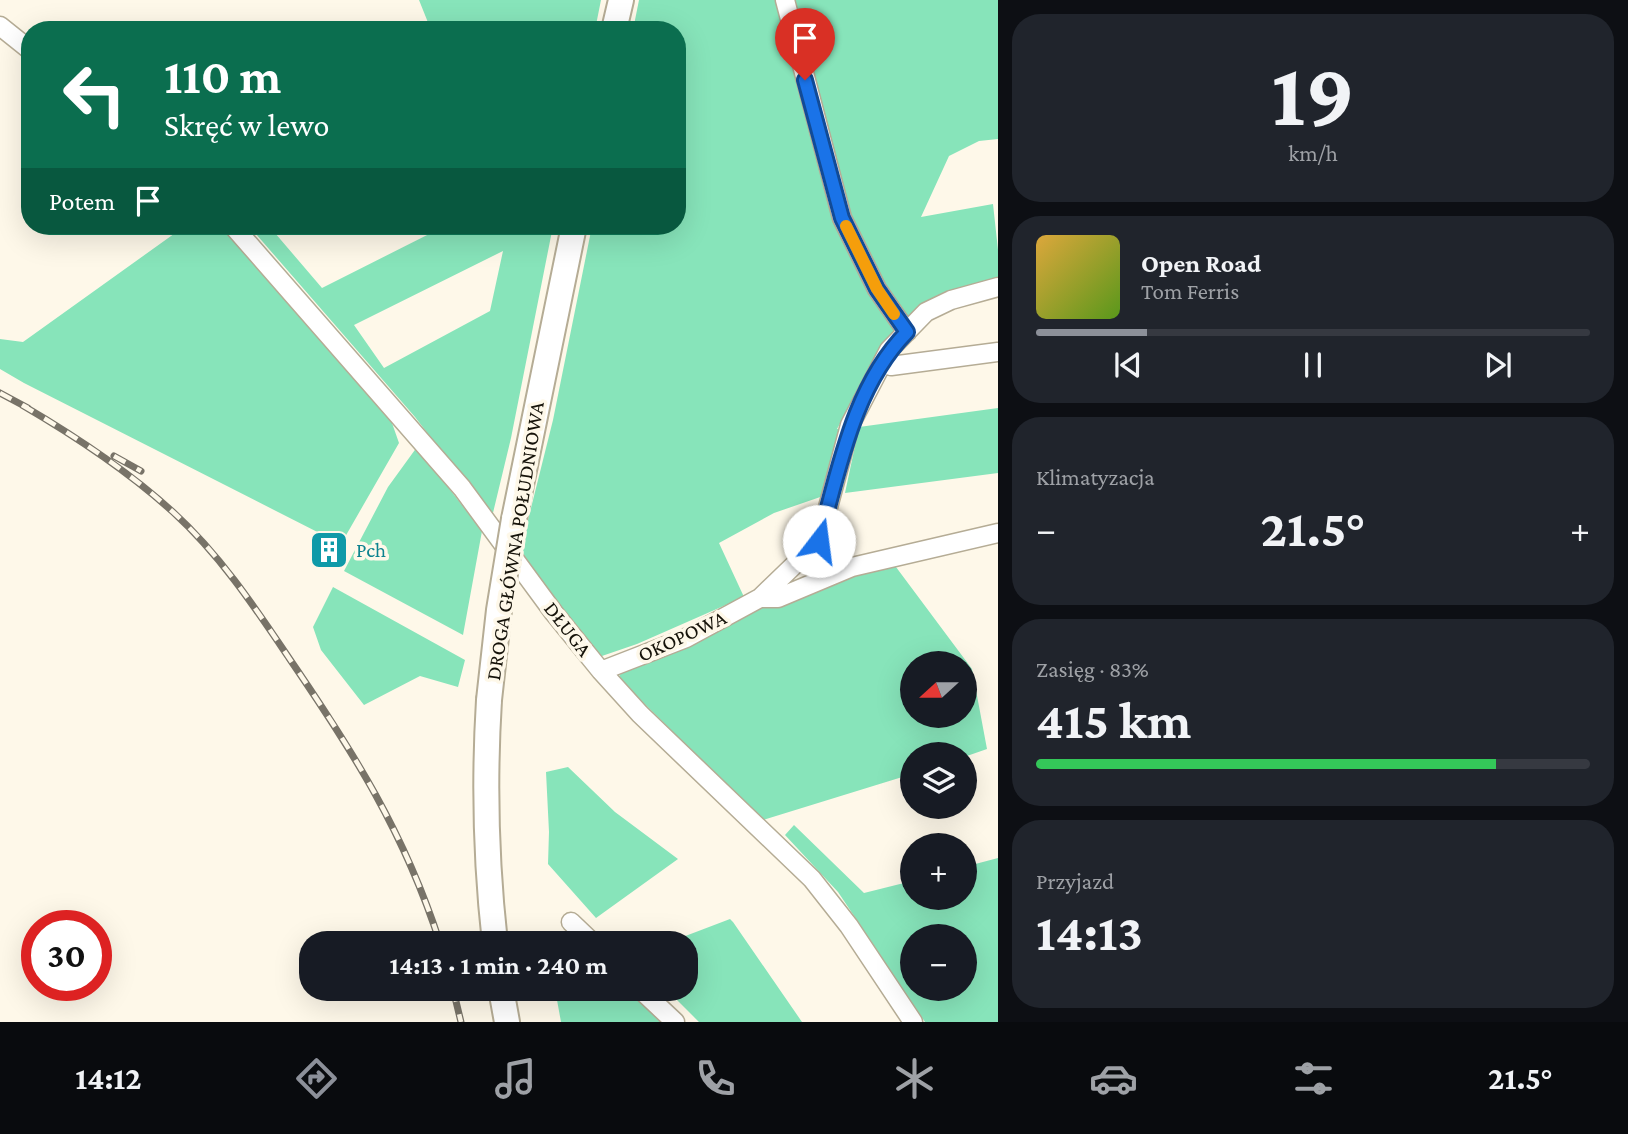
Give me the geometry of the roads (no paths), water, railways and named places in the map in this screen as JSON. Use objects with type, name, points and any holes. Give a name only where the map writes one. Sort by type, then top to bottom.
[{"type":"main road","points":[[616,21],[621,0]]},
{"type":"main road","name":"DROGA GŁÓWNA POŁUDNIOWA","points":[[494,931],[486,818],[489,700],[499,610],[514,519],[572,235]]},
{"type":"main road","points":[[503,1001],[507,1022]]},
{"type":"street","points":[[785,0],[842,218],[877,289],[907,332]]},
{"type":"street","points":[[0,26],[21,43]]},
{"type":"street","name":"DŁUGA","points":[[241,235],[462,488],[554,614],[601,671],[640,714],[812,879],[849,926],[913,1022]]},
{"type":"street","name":"OKOPOWA","points":[[601,671],[686,638],[760,597],[819,541],[850,425],[890,350],[926,312],[951,300],[998,287]]},
{"type":"street","points":[[883,363],[891,366],[998,352]]},
{"type":"street","name":"OKOPOWA","points":[[760,597],[778,598],[852,567],[998,533]]},
{"type":"street","points":[[571,922],[580,931]]},
{"type":"street","points":[[653,1001],[675,1022]]},
{"type":"railway","points":[[0,393],[28,408]]},
{"type":"railway","points":[[22,405],[62,429],[138,482],[190,528],[236,582],[313,693],[375,794],[410,865],[436,931]]},
{"type":"railway","points":[[114,456],[141,471]]},
{"type":"railway","points":[[456,1001],[461,1022]]},
{"type":"place","name":"Pch","points":[[329,550]]}]
